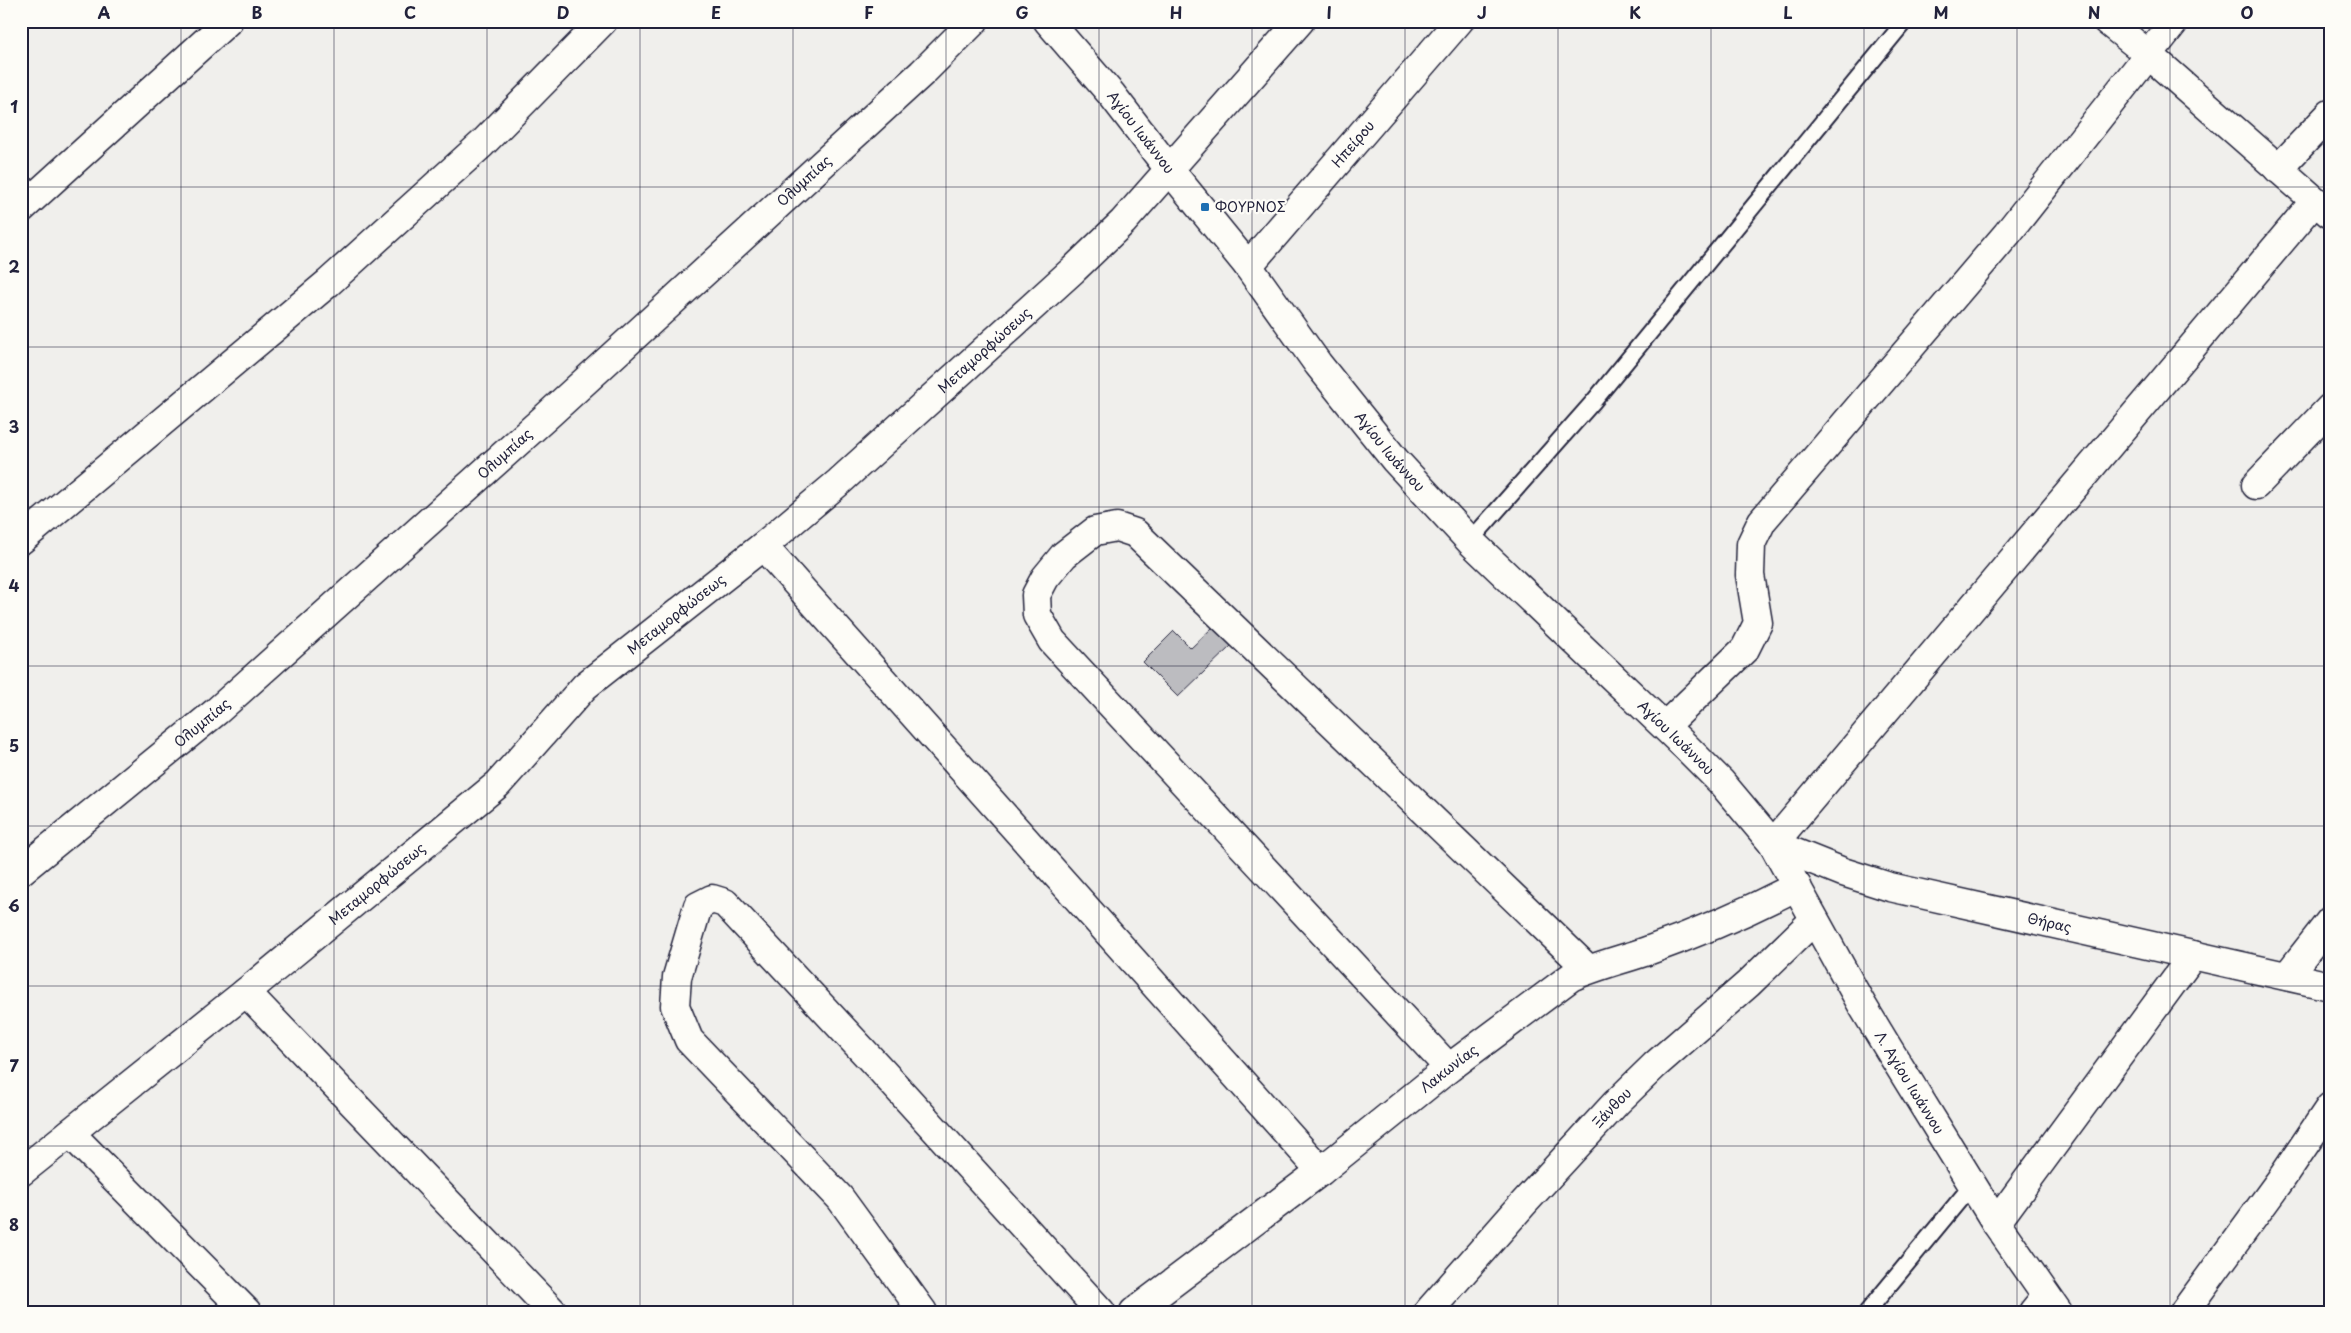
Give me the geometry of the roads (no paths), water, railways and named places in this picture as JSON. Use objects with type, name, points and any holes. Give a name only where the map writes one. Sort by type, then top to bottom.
[{"type":"street","points":[[21,209],[228,21]]},
{"type":"street","points":[[21,540],[328,283],[482,144],[603,21]]},
{"type":"street","name":"Ολυμπίας","points":[[21,871],[225,704],[584,382],[914,80],[974,21]]},
{"type":"street","name":"Αγίου Ιωάννου","points":[[1048,21],[1112,95],[1248,266],[1318,364],[1396,460],[1470,541],[1665,726],[1721,782],[1773,844]]},
{"type":"street","name":"Μεταμορφώσεως","points":[[21,1172],[246,992],[498,784],[585,686],[763,546],[839,482],[1073,270],[1123,222],[1300,21]]},
{"type":"street","name":"Ηπείρου","points":[[1248,266],[1459,21]]},
{"type":"street","points":[[1773,844],[2323,207],[2148,54],[2107,21]]},
{"type":"street","points":[[1665,726],[1745,649],[1758,623],[1750,575],[1751,544],[1762,521],[2007,234],[2175,21]]},
{"type":"street","points":[[2278,169],[2330,114]]},
{"type":"street","points":[[2256,485],[2330,408]]},
{"type":"street","points":[[1449,1068],[1052,640],[1036,615],[1036,595],[1044,578],[1064,555],[1095,531],[1117,527],[1135,533],[1588,969]]},
{"type":"street","points":[[763,546],[1320,1170]]},
{"type":"street","name":"Λ. Αγίου Ιωάννου","points":[[1773,844],[1862,1005],[2046,1307]]},
{"type":"street","name":"Θήρας","points":[[1773,844],[1843,872],[1890,887],[2330,986]]},
{"type":"street","name":"Λακωνίας","points":[[1134,1312],[1320,1170],[1449,1068],[1570,977],[1588,969],[1646,952],[1749,911],[1797,886]]},
{"type":"street","points":[[923,1312],[840,1198],[689,1040],[674,1006],[677,977],[698,906],[712,899],[725,903],[732,910],[881,1070],[1100,1312]]},
{"type":"street","name":"Ξάνθου","points":[[1428,1312],[1523,1204],[1616,1103],[1748,984],[1814,920]]},
{"type":"street","points":[[2287,976],[2330,920]]},
{"type":"street","points":[[1996,1223],[2193,955]]},
{"type":"street","points":[[246,992],[553,1312]]},
{"type":"street","points":[[2184,1312],[2282,1178],[2330,1107]]},
{"type":"street","points":[[70,1133],[247,1312]]},
{"type":"lane","points":[[1470,541],[1593,402],[1905,21]]},
{"type":"lane","points":[[1866,1312],[1972,1185]]},
{"type":"place","name":"ΦΟΥΡΝΟΣ","points":[[1205,207]]}]
